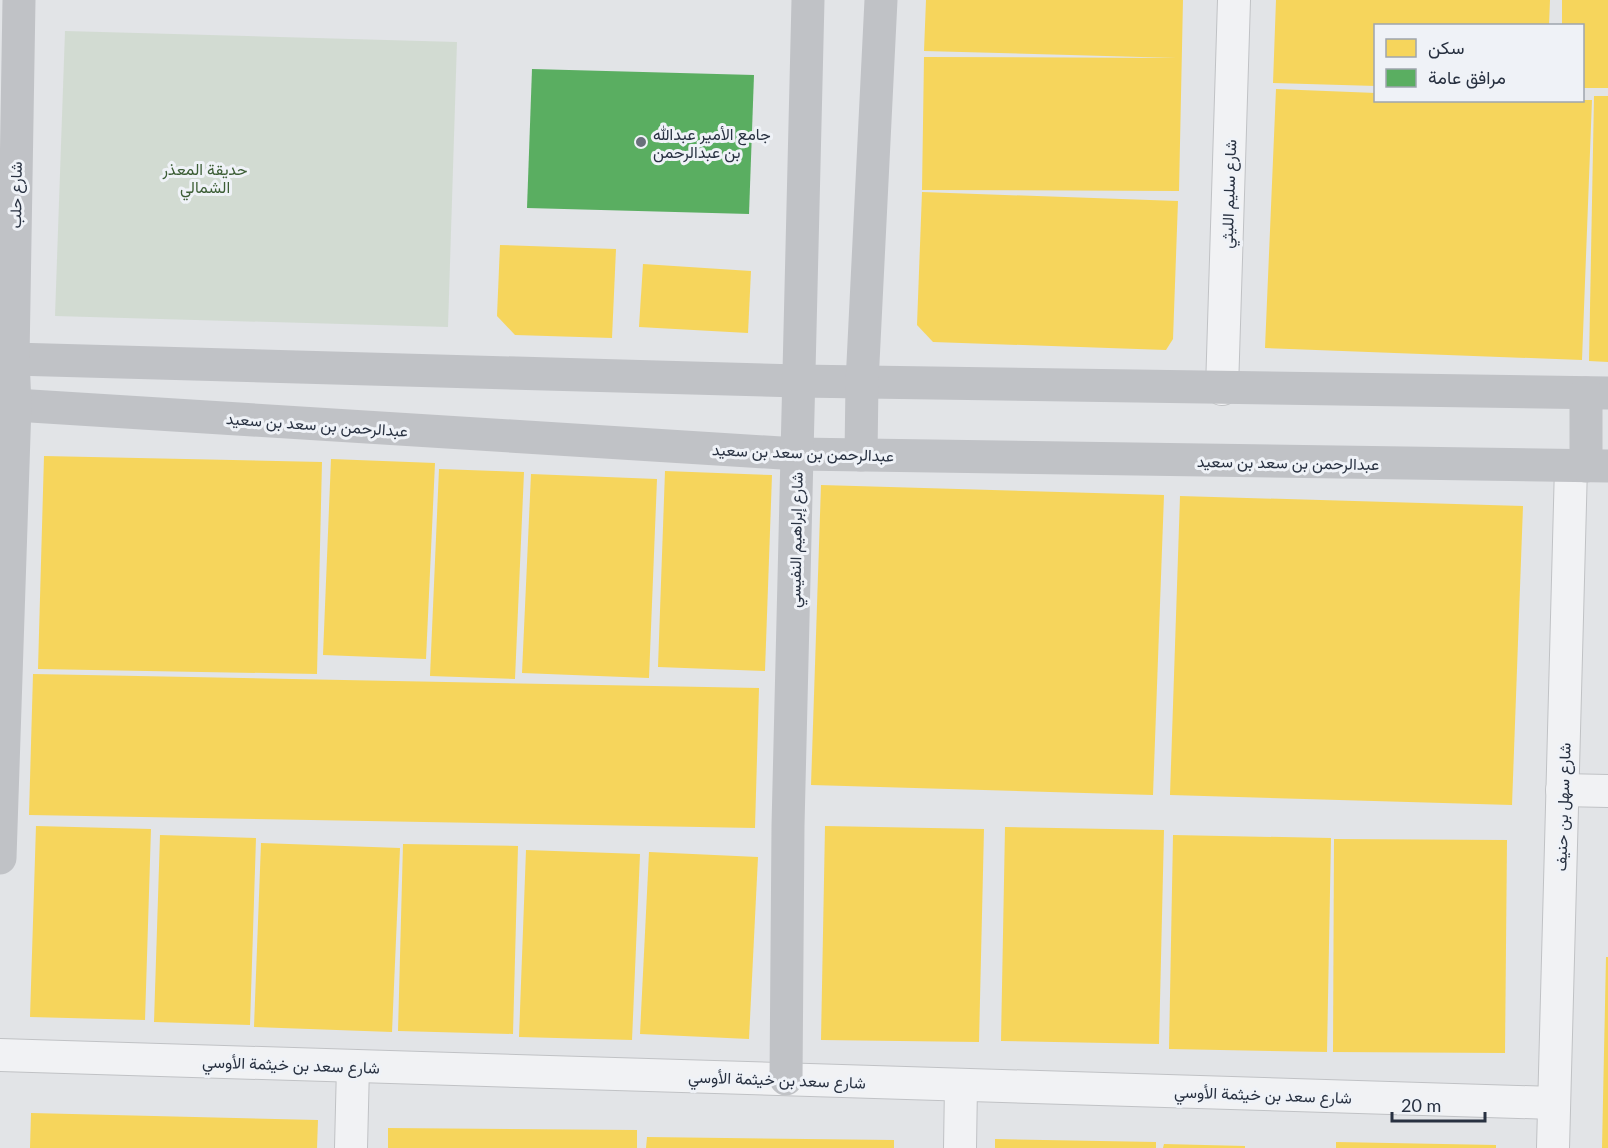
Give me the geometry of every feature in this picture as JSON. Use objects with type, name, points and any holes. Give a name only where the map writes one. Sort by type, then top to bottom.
[{"type":"street","name":"شارع حلب","points":[[0,858],[6,360],[19,0]]},
{"type":"street","name":"شارع إبراهيم النفيسي","points":[[786,1079],[788,826],[808,0]]},
{"type":"street","points":[[861,455],[862,382],[881,0]]},
{"type":"street","name":"شارع سليم الليثي","points":[[1222,389],[1234,0]]},
{"type":"street","points":[[6,360],[798,381],[1597,393],[1588,466]]},
{"type":"street","name":"عبدالرحمن بن سعد بن سعيد","points":[[7,401],[797,454],[1588,466]]},
{"type":"street","name":"شارع سهل بن حنيف","points":[[1553,1148],[1562,790],[1588,466]]},
{"type":"street","points":[[1562,790],[1608,791]]},
{"type":"street","name":"شارع سعد بن خيثمة الأوسي","points":[[0,1055],[1554,1103]]},
{"type":"street","points":[[351,1148],[353,1066]]},
{"type":"street","points":[[960,1148],[961,1085]]},
{"type":"green space","name":"حديقة المعذر الشمالي","points":[[65,31],[457,42],[448,327],[55,316]]},
{"type":"building: سكن","points":[[926,0],[1183,0],[1179,191],[922,190],[924,57],[1177,58],[924,51]]},
{"type":"building: سكن","points":[[1276,0],[1550,0],[1549,24],[1374,24],[1374,86],[1273,83]]},
{"type":"building: سكن","points":[[1562,0],[1608,0],[1608,88],[1584,88],[1584,24],[1562,24]]},
{"type":"building: سكن","points":[[1276,89],[1374,93],[1374,102],[1584,102],[1584,100],[1592,100],[1582,360],[1265,348]]},
{"type":"building: سكن","points":[[1594,96],[1608,96],[1608,362],[1589,361]]},
{"type":"building: سكن","points":[[922,192],[1178,201],[1173,339],[1166,350],[933,342],[917,325]]},
{"type":"building: سكن","points":[[500,245],[616,249],[612,338],[515,335],[497,316]]},
{"type":"building: سكن","points":[[643,264],[751,271],[748,333],[639,327]]},
{"type":"building: سكن","points":[[44,456],[322,462],[317,674],[38,669]]},
{"type":"building: سكن","points":[[331,459],[435,463],[426,659],[323,655]]},
{"type":"building: سكن","points":[[439,469],[524,472],[515,679],[430,676]]},
{"type":"building: سكن","points":[[665,471],[772,475],[765,671],[658,667]]},
{"type":"building: سكن","points":[[531,474],[657,479],[649,678],[522,673]]},
{"type":"building: سكن","points":[[821,485],[1164,495],[1153,795],[811,785]]},
{"type":"building: سكن","points":[[1180,496],[1523,506],[1512,805],[1170,795]]},
{"type":"building: سكن","points":[[33,674],[759,688],[755,828],[29,815]]},
{"type":"building: سكن","points":[[36,826],[151,829],[145,1020],[30,1017]]},
{"type":"building: سكن","points":[[825,826],[984,829],[979,1042],[821,1040]]},
{"type":"building: سكن","points":[[1005,827],[1164,830],[1159,1044],[1001,1041]]},
{"type":"building: سكن","points":[[160,835],[256,838],[250,1025],[154,1022]]},
{"type":"building: سكن","points":[[1173,835],[1331,838],[1327,1052],[1169,1049]]},
{"type":"building: سكن","points":[[1334,839],[1507,840],[1505,1053],[1333,1052]]},
{"type":"building: سكن","points":[[261,843],[400,848],[392,1032],[254,1027]]},
{"type":"building: سكن","points":[[403,844],[518,846],[513,1034],[398,1031]]},
{"type":"building: سكن","points":[[526,850],[640,854],[632,1040],[519,1037]]},
{"type":"building: سكن","points":[[649,852],[758,857],[749,1039],[640,1034]]},
{"type":"building: سكن","points":[[1606,957],[1608,957],[1608,1148],[1602,1148]]},
{"type":"building: سكن","points":[[31,1113],[318,1120],[317,1148],[30,1148]]},
{"type":"building: سكن","points":[[388,1128],[637,1130],[637,1148],[388,1148]]},
{"type":"building: سكن","points":[[647,1137],[894,1140],[894,1148],[646,1148]]},
{"type":"building: سكن","points":[[995,1139],[1156,1142],[1156,1148],[995,1148]]},
{"type":"building: سكن","points":[[1336,1142],[1496,1145],[1496,1148],[1336,1148]]},
{"type":"building: سكن","points":[[1164,1144],[1245,1146],[1245,1148],[1163,1148]]},
{"type":"building: مرافق عامة","name":"جامع الأمير عبدالله بن عبدالرحمن","points":[[532,69],[754,75],[749,214],[527,208]]},
{"type":"place","name":"جامع الأمير عبدالله بن عبدالرحمن","points":[[641,142]]}]
